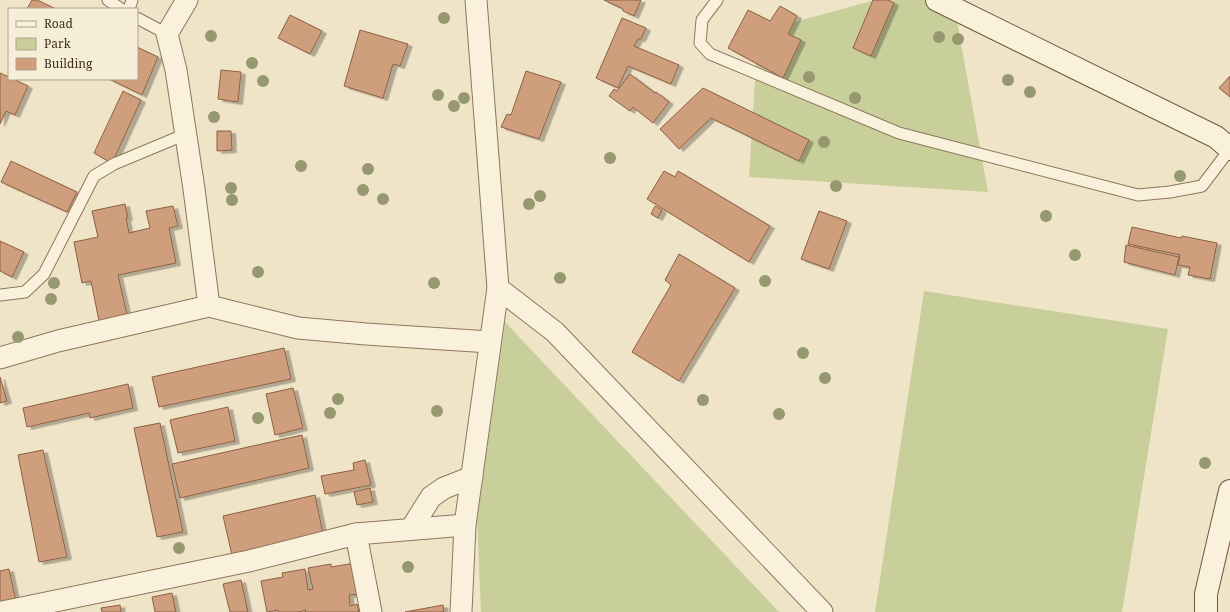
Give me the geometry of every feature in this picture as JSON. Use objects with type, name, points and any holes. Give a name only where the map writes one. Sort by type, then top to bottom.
[{"type":"main road","points":[[937,0],[1216,137],[1230,149]]},
{"type":"main road","points":[[1206,612],[1206,594],[1230,490]]},
{"type":"street","points":[[187,0],[167,34],[176,70],[186,134],[209,306]]},
{"type":"street","points":[[461,612],[465,525],[498,288],[476,0]]},
{"type":"street","points":[[498,288],[555,332],[822,612]]},
{"type":"street","points":[[0,358],[58,342],[209,306],[298,328],[490,342]]},
{"type":"street","points":[[411,529],[431,497],[444,488],[472,477]]},
{"type":"street","points":[[2,612],[249,561],[356,534],[465,525]]},
{"type":"street","points":[[356,534],[371,612]]},
{"type":"lane","points":[[108,0],[120,8]]},
{"type":"lane","points":[[717,0],[702,20],[700,43],[710,54],[899,133],[1138,195],[1170,192],[1202,186],[1230,149]]},
{"type":"lane","points":[[138,19],[167,34]]},
{"type":"lane","points":[[0,295],[25,292],[44,274],[94,176],[114,164],[186,134]]},
{"type":"green space","points":[[875,0],[953,0],[988,192],[749,177],[758,32]]},
{"type":"green space","points":[[924,291],[1168,329],[1122,612],[875,612]]},
{"type":"green space","points":[[505,322],[779,612],[481,612],[477,519]]},
{"type":"building","points":[[32,0],[37,0],[54,8],[28,8]]},
{"type":"building","points":[[604,0],[641,0],[634,16]]},
{"type":"building","points":[[873,0],[888,0],[894,3],[871,56],[853,48]]},
{"type":"building","points":[[780,6],[797,16],[788,34],[801,40],[783,78],[728,48],[748,10],[770,21]]},
{"type":"building","points":[[290,15],[322,31],[310,54],[278,38]]},
{"type":"building","points":[[622,18],[646,28],[641,39],[638,39],[634,46],[679,65],[671,84],[628,66],[618,88],[596,78]]},
{"type":"building","points":[[360,30],[408,44],[400,66],[393,64],[383,98],[344,86]]},
{"type":"building","points":[[138,47],[158,57],[142,95],[111,80],[138,80]]},
{"type":"building","points":[[221,70],[241,72],[238,102],[218,99]]},
{"type":"building","points":[[526,71],[561,82],[539,139],[501,127],[507,114],[511,115]]},
{"type":"building","points":[[0,73],[8,77],[8,80],[15,80],[28,86],[15,115],[6,111],[0,124]]},
{"type":"building","points":[[630,74],[669,102],[653,123],[633,107],[630,111],[609,96],[614,89],[617,91]]},
{"type":"building","points":[[1230,76],[1230,97],[1219,88]]},
{"type":"building","points":[[703,88],[809,140],[799,161],[711,118],[679,149],[660,129]]},
{"type":"building","points":[[123,91],[141,100],[114,159],[108,161],[94,153]]},
{"type":"building","points":[[217,131],[231,131],[232,150],[217,151]]},
{"type":"building","points":[[11,161],[77,192],[67,212],[1,182]]},
{"type":"building","points":[[664,171],[675,177],[678,171],[770,226],[749,262],[647,199]]},
{"type":"building","points":[[125,204],[129,233],[150,228],[146,211],[173,206],[178,226],[169,228],[176,263],[118,275],[127,315],[99,321],[91,281],[82,283],[74,242],[98,237],[92,211]]},
{"type":"building","points":[[655,206],[662,210],[658,218],[651,214]]},
{"type":"building","points":[[819,211],[847,221],[829,269],[801,259]]},
{"type":"building","points":[[1132,227],[1181,238],[1182,236],[1217,243],[1210,279],[1188,275],[1190,267],[1178,265],[1180,255],[1128,244]]},
{"type":"building","points":[[0,241],[24,252],[12,277],[0,271]]},
{"type":"building","points":[[1126,245],[1179,257],[1175,275],[1124,262]]},
{"type":"building","points":[[679,254],[735,288],[679,381],[632,352],[671,285],[665,280]]},
{"type":"building","points":[[284,348],[291,379],[159,407],[152,377]]},
{"type":"building","points":[[0,377],[7,401],[0,403]]},
{"type":"building","points":[[128,384],[133,408],[90,418],[89,413],[27,427],[23,408]]},
{"type":"building","points":[[293,388],[303,428],[275,435],[266,394]]},
{"type":"building","points":[[228,407],[235,441],[178,453],[170,420]]},
{"type":"building","points":[[160,423],[183,532],[157,537],[134,428]]},
{"type":"building","points":[[302,435],[309,468],[180,498],[172,464]]},
{"type":"building","points":[[43,450],[67,557],[39,562],[18,455]]},
{"type":"building","points":[[365,460],[371,485],[325,494],[321,476],[354,470],[353,463]]},
{"type":"building","points":[[370,488],[373,502],[357,505],[354,492]]},
{"type":"building","points":[[315,495],[323,534],[232,555],[223,516]]},
{"type":"building","points":[[355,563],[358,594],[349,595],[350,606],[357,604],[359,612],[305,612],[306,610],[298,612],[279,612],[278,610],[267,612],[261,581],[283,577],[282,573],[305,569],[308,590],[313,589],[308,568],[331,564],[331,567]]},
{"type":"building","points":[[9,569],[16,601],[0,605],[0,571]]},
{"type":"building","points":[[241,580],[248,612],[230,612],[223,584]]},
{"type":"building","points":[[172,593],[176,612],[155,612],[152,597]]},
{"type":"building","points":[[120,605],[121,612],[102,612],[101,608]]},
{"type":"building","points":[[443,605],[444,612],[405,612]]}]
